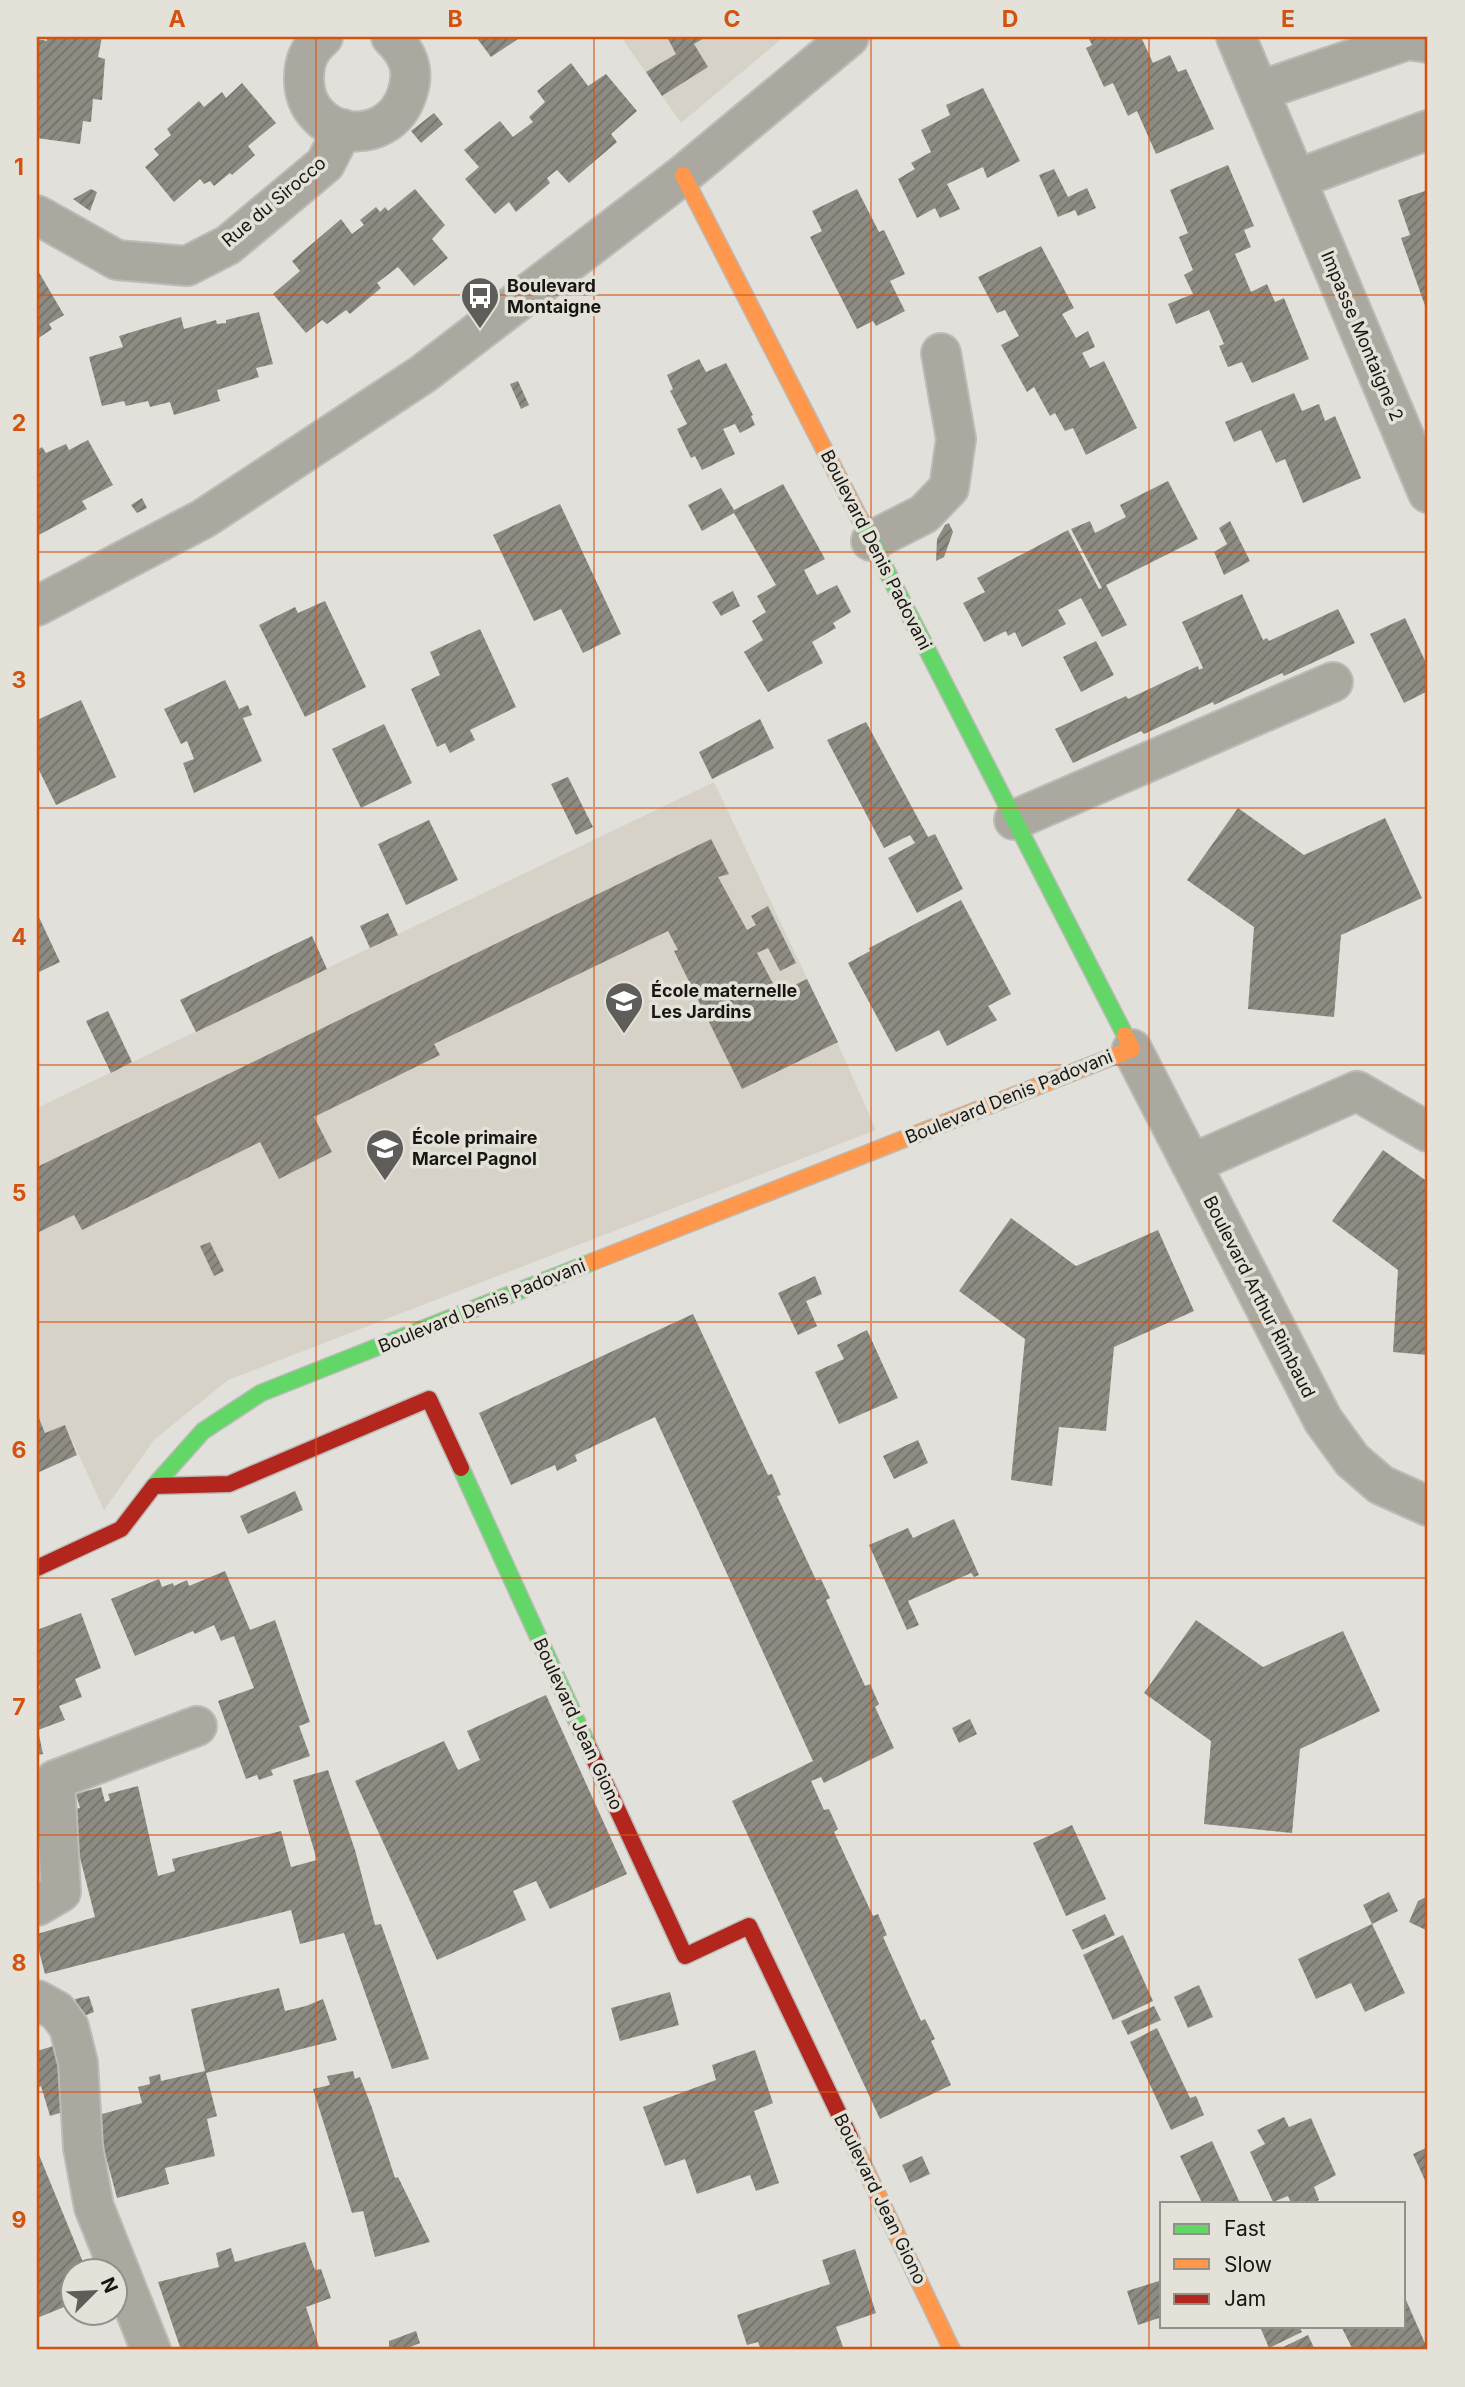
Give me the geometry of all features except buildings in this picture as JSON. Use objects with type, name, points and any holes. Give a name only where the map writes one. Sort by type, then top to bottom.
[{"type":"street","points":[[323,37],[314,45],[304,64],[304,89],[314,111],[330,125],[352,132],[372,130],[389,122],[403,108],[412,79],[405,50],[391,37]]},
{"type":"street","points":[[37,606],[203,519],[423,374],[683,175],[849,37]]},
{"type":"street","name":"Impasse Montaigne 2","points":[[1236,37],[1428,494]]},
{"type":"street","points":[[1259,91],[1408,40],[1428,43]]},
{"type":"street","name":"Rue du Sirocco","points":[[37,215],[117,260],[187,266],[228,244],[325,164],[343,129]]},
{"type":"street","points":[[1297,179],[1428,130]]},
{"type":"street","name":"Boulevard Denis Padovani","points":[[154,1486],[202,1430],[261,1393],[1132,1049],[683,175]]},
{"type":"street","points":[[871,541],[924,514],[949,488],[956,439],[941,353]]},
{"type":"street","points":[[1014,820],[1334,682]]},
{"type":"street","name":"Boulevard Arthur Rimbaud","points":[[1132,1049],[1323,1420],[1352,1460],[1381,1485],[1428,1506]]},
{"type":"street","points":[[1191,1164],[1357,1091],[1428,1132]]},
{"type":"street","name":"Boulevard Jean Giono","points":[[154,1486],[229,1484],[429,1399],[685,1956],[749,1926],[952,2350]]},
{"type":"street","points":[[37,1568],[121,1530],[154,1486]]},
{"type":"street","points":[[37,1906],[61,1892],[55,1780],[197,1726]]},
{"type":"street","points":[[37,2000],[57,2011],[69,2027],[78,2063],[83,2147],[94,2207],[151,2350]]},
{"type":"shaded area","points":[[621,37],[784,37],[681,123]]},
{"type":"shaded area","points":[[714,782],[876,1130],[228,1380],[154,1440],[104,1510],[65,1425],[45,1433],[37,1413],[37,1108]]},
{"type":"traffic: fast","points":[[860,519],[1125,1035]]},
{"type":"traffic: fast","points":[[154,1486],[203,1431],[261,1393],[592,1262]]},
{"type":"traffic: fast","points":[[461,1468],[589,1748]]},
{"type":"traffic: slow","points":[[683,175],[860,519]]},
{"type":"traffic: slow","points":[[592,1262],[1132,1049],[1125,1035]]},
{"type":"traffic: slow","points":[[850,2137],[952,2350]]},
{"type":"traffic: jam","points":[[37,1568],[121,1529],[154,1486],[229,1484],[429,1399],[461,1468]]},
{"type":"traffic: jam","points":[[589,1748],[685,1956],[749,1926],[850,2137]]},
{"type":"place","name":"Boulevard Montaigne","points":[[480,330]]},
{"type":"place","name":"École maternelle Les Jardins","points":[[624,1035]]},
{"type":"place","name":"École primaire Marcel Pagnol","points":[[385,1182]]}]
